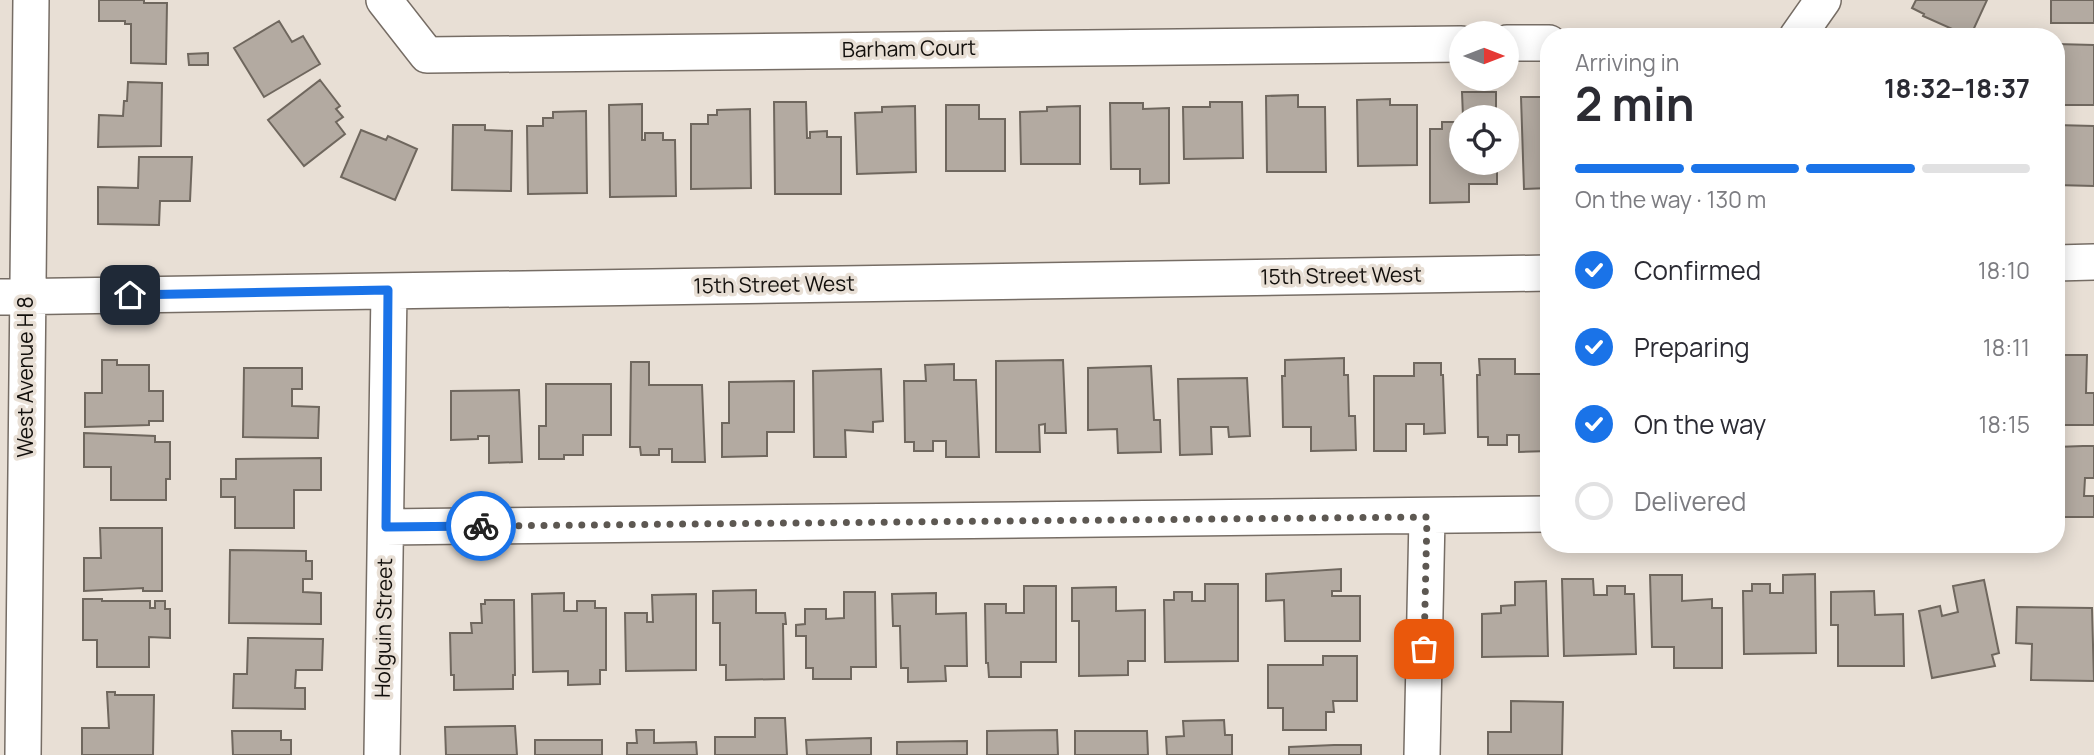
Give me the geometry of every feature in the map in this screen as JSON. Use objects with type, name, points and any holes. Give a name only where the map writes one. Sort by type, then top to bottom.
[{"type":"street","name":"West Avenue H 8","points":[[23,755],[13,297],[31,0]]},
{"type":"street","name":"Barham Court","points":[[384,0],[427,55],[1449,44]]},
{"type":"street","points":[[1803,28],[1823,0]]},
{"type":"street","points":[[1519,43],[1540,43]]},
{"type":"street","points":[[2065,262],[2094,262]]},
{"type":"street","name":"15th Street West","points":[[13,297],[1540,273]]},
{"type":"street","name":"Holguin Street","points":[[382,755],[388,290]]},
{"type":"street","points":[[386,527],[1540,514]]},
{"type":"street","points":[[1422,755],[1427,517]]},
{"type":"building","points":[[99,0],[167,3],[166,64],[131,63],[131,24],[125,24],[125,21],[99,21]]},
{"type":"building","points":[[1916,0],[1987,0],[1974,28],[1950,28],[1912,8]]},
{"type":"building","points":[[2051,0],[2094,0],[2094,23],[2051,23]]},
{"type":"building","points":[[279,21],[292,42],[303,36],[320,64],[264,97],[234,48]]},
{"type":"building","points":[[2065,44],[2094,45],[2094,105],[2065,105]]},
{"type":"building","points":[[208,53],[208,65],[189,65],[188,54]]},
{"type":"building","points":[[320,80],[340,106],[336,109],[343,117],[336,122],[345,134],[304,166],[268,120]]},
{"type":"building","points":[[128,82],[162,83],[161,146],[98,147],[99,115],[123,116]]},
{"type":"building","points":[[1462,92],[1496,92],[1496,105],[1463,105]]},
{"type":"building","points":[[1298,95],[1298,107],[1325,107],[1326,172],[1267,172],[1266,96]]},
{"type":"building","points":[[1521,97],[1540,97],[1540,188],[1524,189]]},
{"type":"building","points":[[1390,99],[1390,105],[1417,105],[1417,165],[1358,166],[1357,100]]},
{"type":"building","points":[[774,102],[806,102],[807,138],[810,138],[810,132],[827,131],[827,137],[841,137],[841,194],[775,194]]},
{"type":"building","points":[[1210,102],[1242,102],[1243,158],[1184,159],[1183,107],[1210,107]]},
{"type":"building","points":[[1110,103],[1143,103],[1143,109],[1169,108],[1169,183],[1140,184],[1140,169],[1111,169]]},
{"type":"building","points":[[642,104],[642,140],[645,140],[645,133],[663,133],[663,140],[675,140],[676,196],[610,197],[609,105]]},
{"type":"building","points":[[946,105],[979,105],[979,119],[1005,119],[1005,171],[946,171]]},
{"type":"building","points":[[915,106],[916,172],[857,174],[855,113],[882,112],[882,107]]},
{"type":"building","points":[[1080,106],[1080,164],[1021,164],[1020,112],[1047,111],[1047,107]]},
{"type":"building","points":[[750,109],[751,188],[691,189],[691,124],[708,124],[708,115],[717,115],[717,110]]},
{"type":"building","points":[[586,111],[587,193],[528,194],[527,126],[543,126],[543,118],[553,118],[553,112]]},
{"type":"building","points":[[1442,122],[1449,122],[1449,175],[1497,175],[1497,184],[1469,184],[1469,202],[1430,203],[1430,129],[1442,129]]},
{"type":"building","points":[[453,125],[485,125],[485,130],[512,131],[511,191],[452,190]]},
{"type":"building","points":[[2065,125],[2094,126],[2094,186],[2065,185]]},
{"type":"building","points":[[361,130],[386,140],[388,136],[417,149],[395,200],[341,177]]},
{"type":"building","points":[[139,157],[192,157],[190,201],[160,201],[159,225],[98,224],[98,187],[138,188]]},
{"type":"building","points":[[2065,355],[2087,355],[2086,393],[2094,393],[2094,425],[2065,425]]},
{"type":"building","points":[[1344,358],[1344,375],[1348,375],[1349,416],[1355,416],[1356,450],[1311,451],[1311,427],[1283,427],[1282,376],[1285,376],[1285,360]]},
{"type":"building","points":[[1479,359],[1515,359],[1515,374],[1540,374],[1540,451],[1519,452],[1519,435],[1507,435],[1507,445],[1488,445],[1488,437],[1478,437],[1477,375],[1480,375]]},
{"type":"building","points":[[102,360],[117,360],[117,365],[149,365],[149,391],[163,391],[163,421],[149,421],[149,425],[85,427],[85,393],[102,393]]},
{"type":"building","points":[[1063,360],[1066,433],[1045,433],[1045,424],[1039,425],[1040,452],[996,452],[996,361]]},
{"type":"building","points":[[631,362],[649,362],[649,385],[702,385],[705,462],[672,462],[672,449],[659,449],[659,455],[641,455],[640,447],[630,447]]},
{"type":"building","points":[[1414,363],[1441,363],[1445,433],[1424,434],[1424,424],[1406,424],[1406,451],[1374,451],[1374,376],[1414,376]]},
{"type":"building","points":[[954,364],[954,380],[976,380],[979,457],[946,457],[946,441],[933,441],[933,451],[914,451],[914,442],[905,442],[904,381],[926,381],[925,365]]},
{"type":"building","points":[[1151,366],[1154,420],[1160,420],[1161,452],[1118,453],[1117,429],[1088,430],[1088,368]]},
{"type":"building","points":[[244,368],[302,368],[302,389],[292,389],[292,406],[319,407],[318,438],[243,437]]},
{"type":"building","points":[[881,369],[883,421],[873,422],[873,432],[845,430],[846,457],[814,457],[813,371]]},
{"type":"building","points":[[1247,378],[1250,436],[1229,437],[1228,427],[1211,427],[1212,454],[1180,455],[1178,379]]},
{"type":"building","points":[[794,381],[794,432],[767,432],[767,456],[722,457],[722,423],[729,423],[729,382]]},
{"type":"building","points":[[546,384],[611,384],[611,435],[583,435],[583,455],[564,455],[564,459],[539,459],[539,426],[546,426]]},
{"type":"building","points":[[519,390],[522,462],[489,463],[489,436],[451,440],[451,391]]},
{"type":"building","points":[[84,433],[155,436],[155,442],[170,442],[170,479],[166,479],[166,500],[111,500],[111,467],[84,467]]},
{"type":"building","points":[[2094,446],[2094,478],[2085,478],[2084,496],[2094,496],[2094,517],[2065,517],[2065,447]]},
{"type":"building","points":[[321,458],[321,490],[294,490],[294,528],[235,528],[235,497],[221,497],[221,479],[236,479],[236,459]]},
{"type":"building","points":[[100,528],[162,528],[162,591],[143,591],[143,588],[84,591],[84,558],[101,558]]},
{"type":"building","points":[[230,550],[306,551],[306,561],[312,561],[312,579],[303,579],[303,592],[321,593],[321,624],[229,623]]},
{"type":"building","points":[[1341,569],[1341,591],[1332,591],[1332,596],[1360,596],[1360,641],[1285,641],[1284,600],[1266,601],[1266,574]]},
{"type":"building","points":[[1815,574],[1816,653],[1744,654],[1743,591],[1752,591],[1752,584],[1770,584],[1770,593],[1783,593],[1783,575]]},
{"type":"building","points":[[1650,575],[1682,575],[1682,601],[1712,599],[1712,608],[1722,608],[1722,668],[1674,668],[1674,647],[1652,647]]},
{"type":"building","points":[[1562,579],[1593,579],[1594,595],[1607,595],[1607,586],[1625,586],[1625,594],[1634,594],[1636,654],[1564,656]]},
{"type":"building","points":[[1984,580],[1999,653],[1992,655],[1995,666],[1932,678],[1919,611],[1940,606],[1942,616],[1958,612],[1953,586]]},
{"type":"building","points":[[1546,581],[1548,656],[1482,657],[1482,614],[1501,613],[1501,606],[1515,605],[1515,582]]},
{"type":"building","points":[[1205,584],[1238,584],[1238,661],[1165,662],[1164,600],[1174,600],[1174,592],[1192,592],[1192,601],[1205,601]]},
{"type":"building","points":[[1024,586],[1056,586],[1056,662],[1021,662],[1021,677],[989,677],[986,663],[985,604],[1006,604],[1006,613],[1024,613]]},
{"type":"building","points":[[1116,587],[1116,611],[1145,610],[1145,661],[1128,661],[1128,675],[1079,676],[1079,621],[1072,621],[1072,588]]},
{"type":"building","points":[[756,590],[756,613],[785,613],[784,679],[726,680],[726,665],[720,665],[720,623],[713,623],[713,591]]},
{"type":"building","points":[[1874,591],[1875,615],[1903,614],[1904,666],[1838,666],[1838,625],[1831,625],[1831,592]]},
{"type":"building","points":[[844,592],[875,592],[876,667],[851,667],[851,679],[813,679],[813,668],[806,668],[806,636],[796,636],[796,625],[805,624],[805,609],[826,609],[826,619],[844,618]]},
{"type":"building","points":[[564,593],[564,611],[577,611],[577,601],[595,601],[595,608],[606,608],[606,670],[600,670],[600,684],[568,685],[568,671],[533,672],[532,594]]},
{"type":"building","points":[[936,593],[936,614],[966,613],[967,666],[945,666],[946,681],[908,682],[908,668],[901,668],[900,626],[893,626],[892,594]]},
{"type":"building","points":[[696,594],[696,670],[626,671],[625,613],[647,613],[647,622],[653,622],[652,595]]},
{"type":"building","points":[[83,599],[150,601],[150,608],[155,608],[155,601],[165,601],[165,609],[170,609],[170,638],[149,637],[149,667],[97,667],[97,640],[83,640]]},
{"type":"building","points":[[485,600],[514,600],[513,689],[454,690],[450,633],[472,633],[471,623],[482,623],[481,604],[485,604]]},
{"type":"building","points":[[2017,607],[2092,608],[2094,681],[2031,680],[2032,644],[2016,643]]},
{"type":"building","points":[[248,638],[323,639],[322,670],[296,670],[295,688],[305,688],[305,709],[233,708],[234,674],[247,674]]},
{"type":"building","points":[[1323,656],[1357,656],[1357,701],[1333,701],[1334,712],[1326,712],[1326,730],[1283,730],[1283,708],[1268,708],[1268,665],[1323,665]]},
{"type":"building","points":[[107,692],[115,692],[115,695],[154,695],[153,755],[82,755],[82,728],[109,728]]},
{"type":"building","points":[[1511,701],[1563,702],[1562,755],[1488,755],[1488,732],[1511,732]]},
{"type":"building","points":[[755,718],[785,718],[787,755],[715,755],[715,737],[755,737]]},
{"type":"building","points":[[1224,720],[1225,735],[1232,735],[1232,755],[1167,755],[1166,737],[1184,736],[1183,721]]},
{"type":"building","points":[[515,726],[517,755],[446,755],[445,727]]},
{"type":"building","points":[[636,730],[654,730],[654,743],[696,742],[697,755],[627,755],[627,743],[637,743]]},
{"type":"building","points":[[1057,730],[1058,755],[987,755],[987,731]]},
{"type":"building","points":[[232,731],[281,731],[281,740],[291,740],[291,755],[233,755]]},
{"type":"building","points":[[1075,731],[1147,731],[1148,755],[1075,755]]},
{"type":"building","points":[[871,738],[871,755],[807,755],[806,740]]},
{"type":"building","points":[[535,740],[602,740],[602,755],[535,755]]},
{"type":"building","points":[[967,741],[967,755],[897,755],[897,742]]},
{"type":"building","points":[[1361,745],[1361,755],[1289,755],[1289,747]]},
{"type":"way so far","points":[[481,526],[1427,517],[1424,649]]},
{"type":"route","points":[[130,295],[388,290],[386,527],[481,526]]}]
